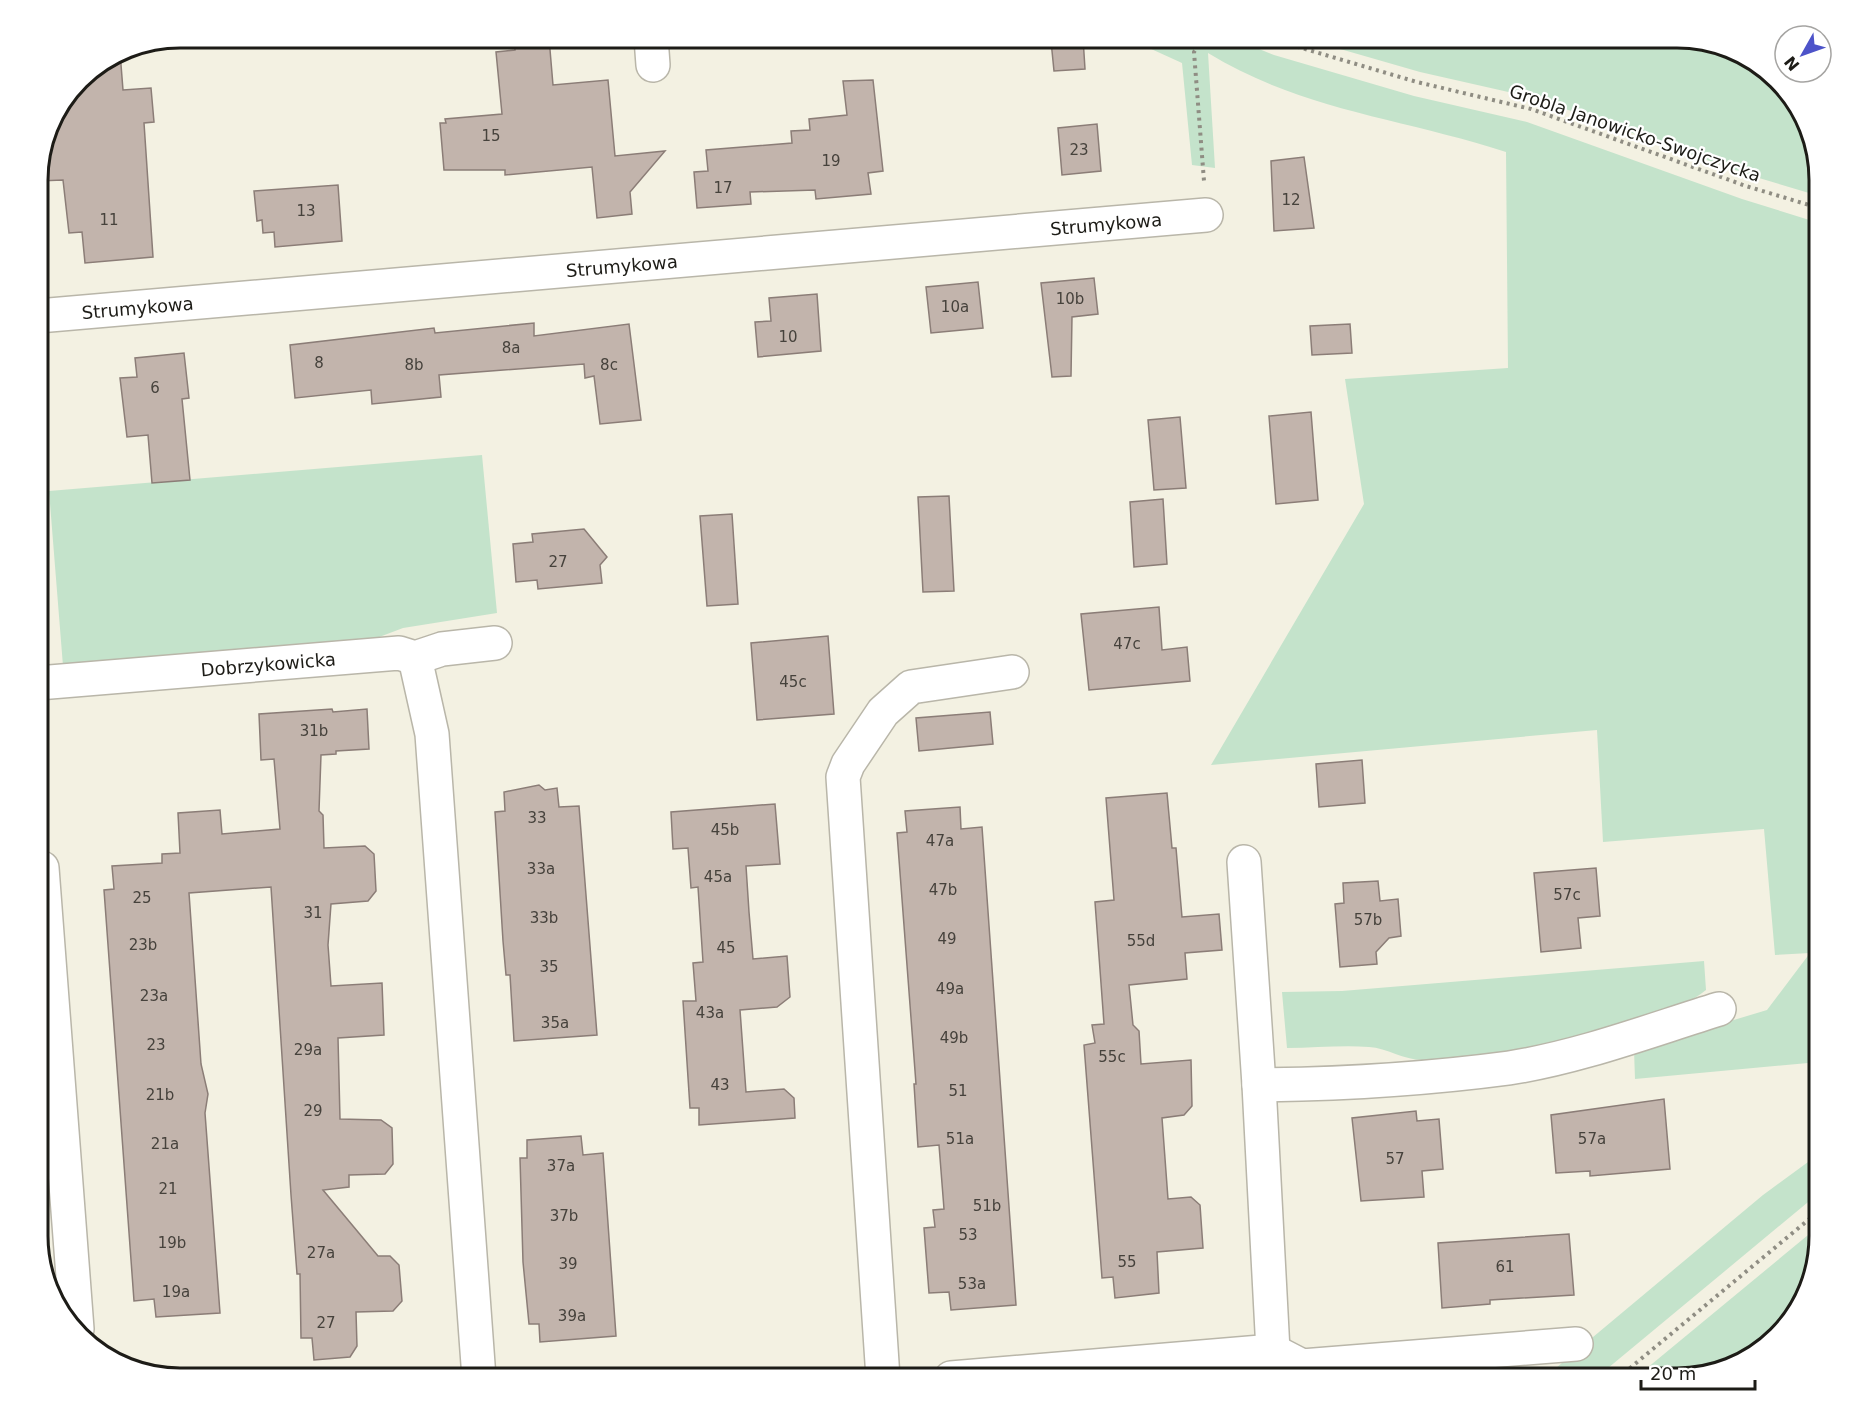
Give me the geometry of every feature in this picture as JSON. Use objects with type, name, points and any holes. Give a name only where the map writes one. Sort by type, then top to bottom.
[{"type":"street","name":"Strumykowa","points":[[48,315],[1206,215]]},
{"type":"street","name":"Dobrzykowicka","points":[[48,682],[399,653],[415,658],[442,649],[495,643]]},
{"type":"street","points":[[415,658],[432,734],[478,1368]]},
{"type":"street","points":[[882,1368],[843,777],[848,764],[883,712],[911,687],[1012,672]]},
{"type":"street","points":[[1244,862],[1260,1085],[1273,1351]]},
{"type":"street","points":[[48,947],[76,1317]]},
{"type":"street","points":[[1260,1085],[1352,1083],[1511,1067],[1570,1054],[1719,1008]]},
{"type":"street","points":[[1070,1368],[1273,1351],[1302,1366],[1576,1344]]},
{"type":"path","points":[[1197,48],[1194,52],[1206,215]]},
{"type":"path","name":"Grobla Janowicko-Swojczycka","points":[[1302,48],[1417,82],[1532,109],[1746,186],[1809,205]]},
{"type":"path","points":[[1630,1368],[1809,1220]]},
{"type":"green space","points":[[1149,48],[1257,48],[1414,96],[1527,122],[1742,199],[1809,220],[1809,953],[1775,955],[1764,829],[1603,842],[1597,730],[1211,765],[1364,504],[1345,379],[1508,368],[1506,152],[1317,101],[1244,73],[1208,53],[1215,168],[1192,165],[1182,63]]},
{"type":"green space","points":[[1337,48],[1677,48],[1694,49],[1719,55],[1757,75],[1787,107],[1802,138],[1808,163],[1809,193],[1749,175],[1535,98],[1420,72]]},
{"type":"green space","points":[[482,455],[497,613],[403,628],[374,639],[63,666],[49,491]]},
{"type":"green space","points":[[1809,954],[1809,1063],[1635,1079],[1634,1050],[1767,1010]]},
{"type":"green space","points":[[1704,961],[1706,990],[1679,1007],[1646,1021],[1570,1043],[1491,1056],[1422,1060],[1369,1047],[1287,1048],[1282,992],[1342,991]]},
{"type":"green space","points":[[1809,1161],[1809,1201],[1608,1368],[1556,1368],[1763,1195]]},
{"type":"green space","points":[[1809,1234],[1808,1253],[1799,1287],[1782,1316],[1764,1335],[1750,1346],[1711,1364],[1694,1367],[1647,1368]]},
{"type":"building","points":[[515,48],[550,48],[553,85],[608,80],[615,156],[665,151],[630,192],[632,214],[597,218],[592,167],[505,175],[505,170],[444,170],[440,123],[446,123],[445,119],[502,114],[496,52],[515,50]]},
{"type":"building","points":[[1052,48],[1084,48],[1085,69],[1054,71]]},
{"type":"building","points":[[121,62],[123,90],[151,88],[154,122],[144,123],[153,257],[85,263],[82,232],[69,233],[63,180],[48,181],[52,146],[58,129],[81,93],[107,70]]},
{"type":"building","points":[[873,80],[883,171],[868,173],[871,194],[816,199],[815,190],[750,192],[751,204],[697,208],[694,172],[708,171],[706,150],[792,143],[791,131],[810,130],[809,119],[847,115],[843,81]]},
{"type":"building","points":[[1097,124],[1101,171],[1062,175],[1058,128]]},
{"type":"building","points":[[1304,157],[1314,228],[1274,231],[1271,161]]},
{"type":"building","points":[[338,185],[342,241],[275,247],[274,232],[263,233],[262,220],[257,221],[254,191]]},
{"type":"building","points":[[1094,278],[1098,314],[1072,317],[1071,376],[1052,377],[1041,283]]},
{"type":"building","points":[[978,282],[983,328],[931,333],[926,287]]},
{"type":"building","points":[[817,294],[821,351],[758,357],[755,322],[771,321],[769,298]]},
{"type":"building","points":[[534,323],[534,336],[629,324],[641,420],[600,424],[594,376],[585,378],[584,364],[439,375],[441,397],[372,404],[371,390],[295,398],[290,345],[434,328],[435,333]]},
{"type":"building","points":[[1350,324],[1352,353],[1312,355],[1310,326]]},
{"type":"building","points":[[184,353],[189,398],[182,399],[190,480],[152,483],[148,435],[127,437],[120,378],[137,377],[135,358]]},
{"type":"building","points":[[1311,412],[1318,500],[1276,504],[1269,416]]},
{"type":"building","points":[[1180,417],[1186,488],[1154,490],[1148,420]]},
{"type":"building","points":[[949,496],[954,591],[923,592],[918,497]]},
{"type":"building","points":[[1163,499],[1167,564],[1134,567],[1130,502]]},
{"type":"building","points":[[732,514],[738,604],[707,606],[700,516]]},
{"type":"building","points":[[584,529],[607,557],[600,565],[602,583],[538,589],[537,580],[516,582],[513,544],[533,542],[532,534]]},
{"type":"building","points":[[1159,607],[1162,650],[1187,647],[1190,681],[1089,690],[1081,614]]},
{"type":"building","points":[[828,636],[834,714],[757,720],[751,643]]},
{"type":"building","points":[[332,709],[333,712],[367,709],[369,749],[336,751],[336,754],[321,755],[319,811],[323,815],[324,848],[365,846],[374,854],[376,891],[368,901],[331,904],[328,945],[331,986],[382,983],[384,1035],[338,1038],[340,1119],[381,1120],[392,1128],[393,1164],[385,1174],[349,1175],[349,1187],[323,1190],[378,1256],[390,1256],[399,1265],[402,1301],[393,1311],[356,1312],[357,1346],[350,1357],[314,1360],[312,1338],[301,1338],[300,1274],[297,1274],[291,1195],[271,887],[189,893],[201,1064],[208,1094],[205,1113],[220,1313],[156,1317],[154,1299],[134,1301],[104,890],[114,889],[112,866],[162,863],[162,854],[180,853],[178,813],[220,810],[222,834],[280,829],[274,759],[261,760],[259,714]]},
{"type":"building","points":[[990,712],[993,744],[919,751],[916,718]]},
{"type":"building","points":[[1362,760],[1365,803],[1319,807],[1316,764]]},
{"type":"building","points":[[539,785],[545,790],[557,788],[559,807],[579,806],[597,1035],[514,1041],[510,975],[506,975],[503,941],[495,812],[505,811],[504,792]]},
{"type":"building","points":[[1167,793],[1172,848],[1176,848],[1182,917],[1219,914],[1222,950],[1185,953],[1187,979],[1129,985],[1133,1025],[1139,1031],[1141,1064],[1191,1060],[1192,1106],[1184,1115],[1162,1118],[1168,1199],[1191,1197],[1200,1205],[1203,1248],[1157,1252],[1159,1293],[1115,1298],[1113,1277],[1102,1278],[1084,1045],[1095,1043],[1092,1025],[1104,1024],[1095,902],[1114,900],[1106,798]]},
{"type":"building","points":[[775,804],[780,864],[746,866],[749,912],[753,959],[787,956],[790,997],[777,1007],[740,1010],[746,1092],[784,1089],[794,1098],[795,1118],[699,1125],[699,1108],[690,1108],[683,1001],[696,1001],[693,963],[703,962],[698,887],[691,888],[688,848],[673,849],[671,812]]},
{"type":"building","points":[[960,807],[961,829],[982,827],[1016,1305],[951,1310],[949,1292],[929,1293],[924,1228],[935,1227],[933,1210],[944,1209],[939,1145],[918,1147],[914,1084],[916,1084],[897,833],[907,832],[905,811]]},
{"type":"building","points":[[1596,868],[1600,916],[1578,918],[1581,948],[1541,952],[1534,873]]},
{"type":"building","points":[[1378,881],[1380,901],[1398,899],[1401,936],[1389,938],[1376,952],[1377,964],[1340,967],[1335,904],[1344,903],[1343,883]]},
{"type":"building","points":[[1664,1099],[1670,1169],[1590,1176],[1590,1171],[1556,1173],[1551,1115]]},
{"type":"building","points":[[1416,1111],[1417,1121],[1439,1119],[1443,1169],[1422,1171],[1424,1197],[1361,1201],[1352,1118]]},
{"type":"building","points":[[581,1136],[583,1155],[603,1153],[616,1336],[540,1342],[539,1324],[529,1324],[523,1262],[520,1158],[527,1158],[527,1140]]},
{"type":"building","points":[[1569,1234],[1574,1295],[1490,1300],[1490,1304],[1442,1308],[1438,1243]]}]
